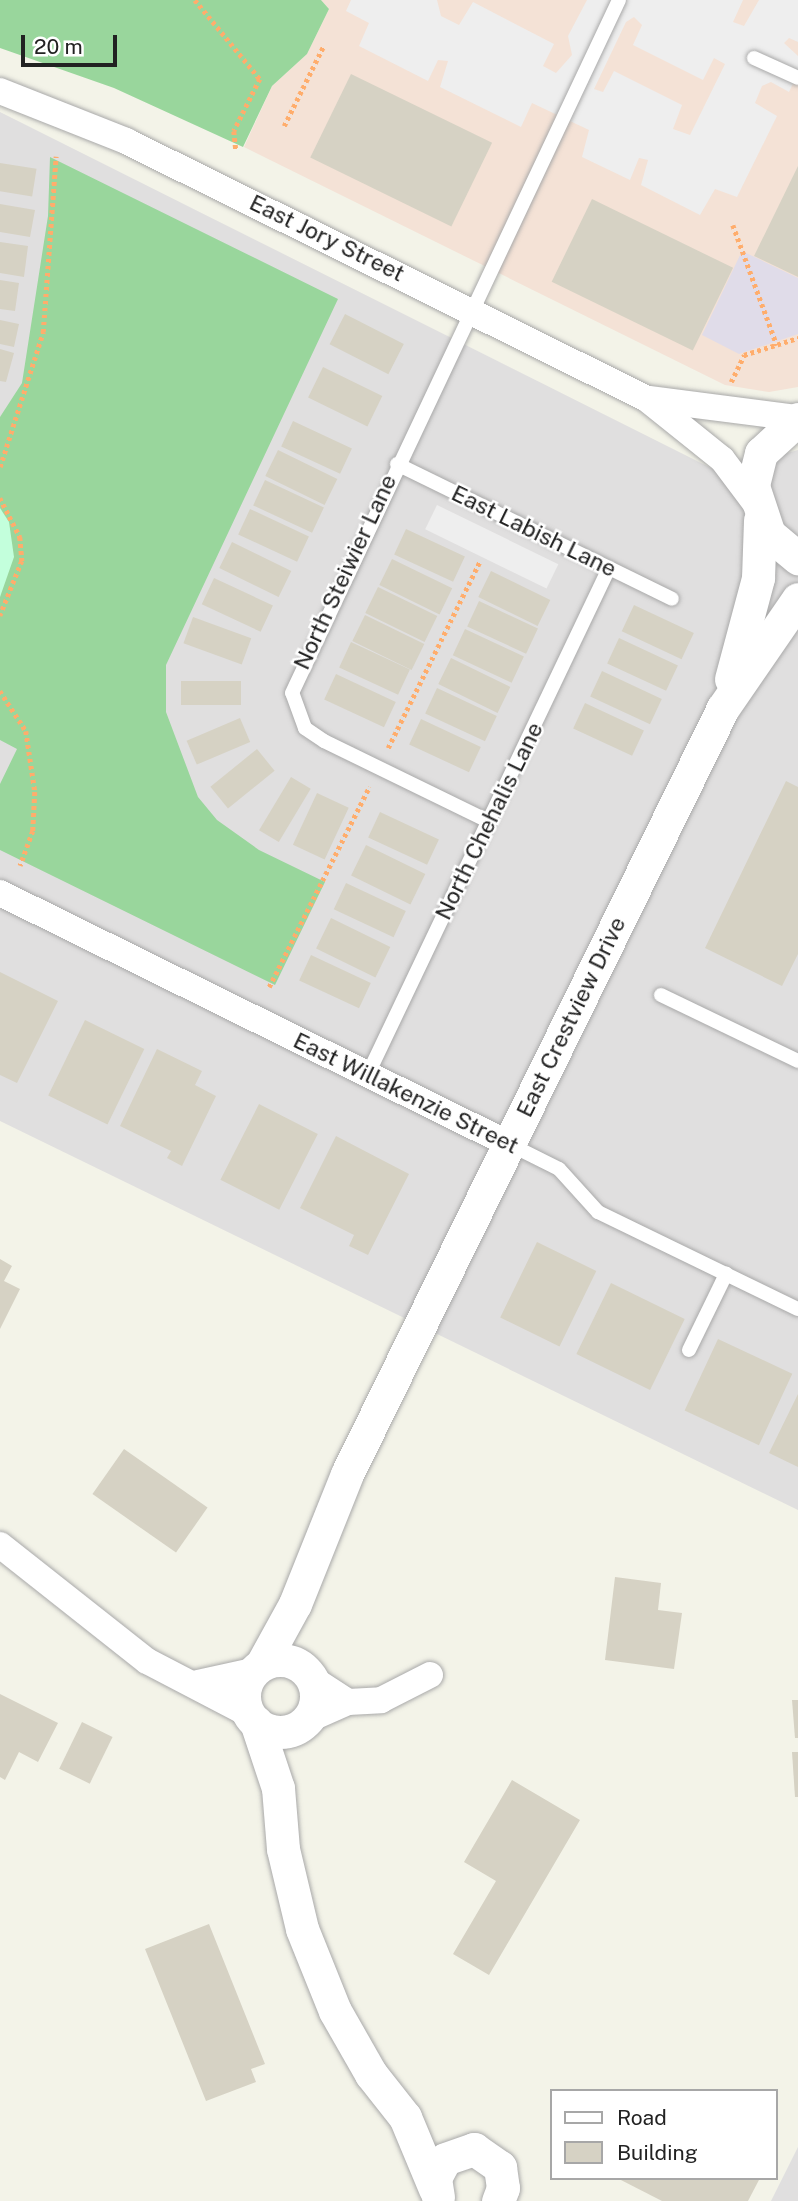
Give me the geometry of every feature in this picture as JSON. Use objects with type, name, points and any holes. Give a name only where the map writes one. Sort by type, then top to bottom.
[{"type":"street","name":"East Jory Street","points":[[0,91],[126,141],[470,309],[647,399],[722,459],[757,512]]},
{"type":"street","name":"East Jory Street","points":[[647,399],[798,418]]},
{"type":"street","name":"East Crestview Drive","points":[[723,708],[754,597],[761,453],[798,418]]},
{"type":"street","points":[[757,512],[781,547],[798,558]]},
{"type":"street","name":"East Crestview Drive","points":[[258,1668],[295,1604],[347,1474],[723,708],[798,599]]},
{"type":"street","name":"East Willakenzie Street","points":[[0,893],[509,1144]]},
{"type":"street","points":[[0,1545],[147,1661],[198,1683],[276,1731],[302,1723],[348,1702],[382,1700],[430,1675]]},
{"type":"street","points":[[278,1788],[302,1723],[316,1700],[295,1604]]},
{"type":"street","points":[[198,1683],[284,1660],[308,1673],[348,1702]]},
{"type":"street","points":[[258,1668],[244,1692],[278,1788],[283,1849],[302,1929],[335,2011],[371,2074],[405,2117],[438,2197]]},
{"type":"street","points":[[405,2117],[464,2149],[493,2158],[504,2197]]},
{"type":"street","points":[[438,2197],[445,2159],[464,2149]]},
{"type":"lane","name":"North Steiwier Lane","points":[[488,821],[324,741],[305,728],[296,711],[296,677],[619,0]]},
{"type":"lane","points":[[754,58],[798,79]]},
{"type":"lane","name":"East Labish Lane","points":[[397,464],[671,599]]},
{"type":"lane","name":"North Chehalis Lane","points":[[368,1074],[609,568]]},
{"type":"lane","points":[[660,995],[798,1061]]},
{"type":"lane","name":"East Willakenzie Street","points":[[509,1144],[559,1169],[588,1206],[798,1309]]},
{"type":"lane","points":[[689,1350],[726,1274]]},
{"type":"path","points":[[195,0],[260,79],[234,131],[236,150]]},
{"type":"path","points":[[284,126],[324,45]]},
{"type":"path","points":[[0,467],[43,332],[55,156]]},
{"type":"path","points":[[733,225],[777,345]]},
{"type":"path","points":[[730,384],[744,355],[798,338]]},
{"type":"path","points":[[0,498],[20,537],[22,561],[0,616]]},
{"type":"path","points":[[387,752],[480,561]]},
{"type":"path","points":[[0,691],[26,731],[36,792],[33,831],[20,866]]},
{"type":"path","points":[[269,987],[370,787]]},
{"type":"shaded area","points":[[321,0],[798,0],[798,387],[769,392],[725,385],[244,147],[272,86],[307,54],[329,9]]},
{"type":"shaded area","points":[[351,0],[437,0],[441,16],[459,25],[473,2],[554,44],[543,66],[556,73],[572,55],[568,36],[587,0],[743,0],[733,22],[744,26],[759,0],[798,0],[798,42],[789,38],[784,43],[798,56],[798,73],[789,92],[771,82],[762,86],[755,103],[777,116],[737,197],[715,189],[700,215],[641,185],[648,160],[639,158],[630,180],[582,157],[589,130],[532,103],[521,127],[440,87],[448,61],[438,60],[428,81],[359,46],[369,23],[346,11]],"holes":[[[634,17],[642,25],[633,45],[703,80],[714,58],[725,64],[690,135],[673,129],[682,105],[614,71],[603,92],[594,89],[626,22]]]},
{"type":"shaded area","points":[[0,112],[719,472],[798,450],[798,1510],[0,1121]]},
{"type":"shaded area","points":[[742,251],[798,278],[798,334],[739,354],[702,335]]},
{"type":"shaded area","points":[[437,505],[558,564],[547,588],[425,529]]},
{"type":"shaded area","points":[[798,2147],[798,2201],[771,2201]]},
{"type":"green space","points":[[0,0],[321,0],[329,9],[307,54],[272,86],[243,147],[114,88],[0,48]]},
{"type":"green space","points":[[50,157],[338,299],[166,665],[166,712],[198,797],[217,820],[259,850],[325,882],[275,985],[0,850],[0,784],[17,749],[0,740],[0,417],[22,383],[48,216]]},
{"type":"green space","points":[[0,508],[9,522],[14,557],[0,597]]},
{"type":"building","points":[[351,74],[492,143],[451,226],[310,158]]},
{"type":"building","points":[[0,163],[37,169],[32,196],[0,191]]},
{"type":"building","points":[[798,166],[798,277],[754,256]]},
{"type":"building","points":[[592,199],[733,268],[693,351],[552,282]]},
{"type":"building","points":[[0,204],[35,210],[30,237],[0,232]]},
{"type":"building","points":[[0,242],[28,246],[24,277],[0,273]]},
{"type":"building","points":[[0,280],[19,283],[15,311],[0,309]]},
{"type":"building","points":[[345,314],[404,344],[388,374],[330,344]]},
{"type":"building","points":[[0,320],[19,324],[14,347],[0,344]]},
{"type":"building","points":[[0,349],[14,353],[6,382],[0,381]]},
{"type":"building","points":[[323,367],[382,396],[367,426],[308,398]]},
{"type":"building","points":[[293,421],[352,448],[340,474],[281,446]]},
{"type":"building","points":[[278,450],[337,479],[325,505],[265,476]]},
{"type":"building","points":[[265,480],[324,507],[312,533],[253,505]]},
{"type":"building","points":[[250,509],[309,536],[297,562],[238,534]]},
{"type":"building","points":[[406,529],[465,556],[453,582],[394,554]]},
{"type":"building","points":[[232,542],[291,571],[279,597],[219,568]]},
{"type":"building","points":[[392,559],[452,588],[440,614],[379,585]]},
{"type":"building","points":[[491,571],[550,600],[538,626],[478,597]]},
{"type":"building","points":[[214,578],[273,605],[261,632],[202,604]]},
{"type":"building","points":[[378,587],[437,616],[425,642],[365,613]]},
{"type":"building","points":[[479,601],[538,628],[526,654],[467,626]]},
{"type":"building","points":[[634,605],[694,633],[682,659],[622,631]]},
{"type":"building","points":[[365,615],[424,644],[412,670],[352,641]]},
{"type":"building","points":[[193,617],[251,638],[242,665],[183,643]]},
{"type":"building","points":[[465,629],[524,656],[512,683],[453,655]]},
{"type":"building","points":[[619,638],[678,665],[666,691],[607,663]]},
{"type":"building","points":[[351,642],[410,669],[398,695],[339,667]]},
{"type":"building","points":[[451,658],[510,687],[498,713],[438,684]]},
{"type":"building","points":[[602,671],[662,699],[650,724],[590,696]]},
{"type":"building","points":[[336,674],[396,702],[384,727],[324,699]]},
{"type":"building","points":[[181,681],[241,681],[241,705],[181,705]]},
{"type":"building","points":[[437,688],[497,716],[485,741],[425,713]]},
{"type":"building","points":[[585,703],[644,730],[632,756],[573,728]]},
{"type":"building","points":[[240,718],[250,742],[197,765],[187,741]]},
{"type":"building","points":[[421,719],[481,747],[469,772],[409,744]]},
{"type":"building","points":[[257,749],[275,771],[228,809],[210,787]]},
{"type":"building","points":[[291,777],[311,789],[279,842],[259,830]]},
{"type":"building","points":[[786,781],[798,787],[798,954],[782,986],[705,948]]},
{"type":"building","points":[[317,793],[349,808],[325,859],[293,845]]},
{"type":"building","points":[[380,812],[439,839],[427,865],[368,837]]},
{"type":"building","points":[[366,845],[425,874],[410,904],[351,876]]},
{"type":"building","points":[[346,883],[406,911],[394,937],[334,909]]},
{"type":"building","points":[[331,918],[390,947],[375,977],[316,949]]},
{"type":"building","points":[[311,955],[371,983],[359,1008],[299,980]]},
{"type":"building","points":[[0,972],[58,1001],[17,1083],[0,1075]]},
{"type":"building","points":[[85,1020],[144,1049],[107,1124],[48,1095]]},
{"type":"building","points":[[157,1049],[202,1071],[195,1085],[216,1096],[182,1166],[167,1158],[171,1151],[120,1126]]},
{"type":"building","points":[[259,1104],[318,1134],[279,1210],[220,1180]]},
{"type":"building","points":[[336,1136],[409,1174],[368,1255],[349,1246],[354,1235],[300,1208]]},
{"type":"building","points":[[537,1242],[596,1271],[559,1346],[500,1317]]},
{"type":"building","points":[[0,1259],[12,1266],[4,1281],[20,1289],[0,1329]]},
{"type":"building","points":[[611,1283],[685,1319],[650,1390],[576,1354]]},
{"type":"building","points":[[718,1339],[792,1374],[759,1445],[685,1411]]},
{"type":"building","points":[[798,1394],[798,1467],[769,1453]]},
{"type":"building","points":[[124,1449],[208,1508],[176,1553],[92,1494]]},
{"type":"building","points":[[615,1577],[661,1583],[658,1610],[682,1613],[674,1669],[605,1660]]},
{"type":"building","points":[[0,1694],[58,1723],[38,1762],[19,1752],[5,1780],[0,1777]]},
{"type":"building","points":[[792,1700],[798,1700],[798,1738],[795,1738]]},
{"type":"building","points":[[82,1722],[113,1737],[90,1784],[59,1769]]},
{"type":"building","points":[[792,1752],[798,1752],[798,1797],[795,1797]]},
{"type":"building","points":[[512,1780],[580,1820],[489,1975],[453,1954],[496,1881],[464,1862]]},
{"type":"building","points":[[209,1924],[265,2064],[251,2069],[256,2082],[206,2101],[145,1949]]},
{"type":"building","points":[[621,2180],[759,2180],[748,2201],[662,2201]]}]
